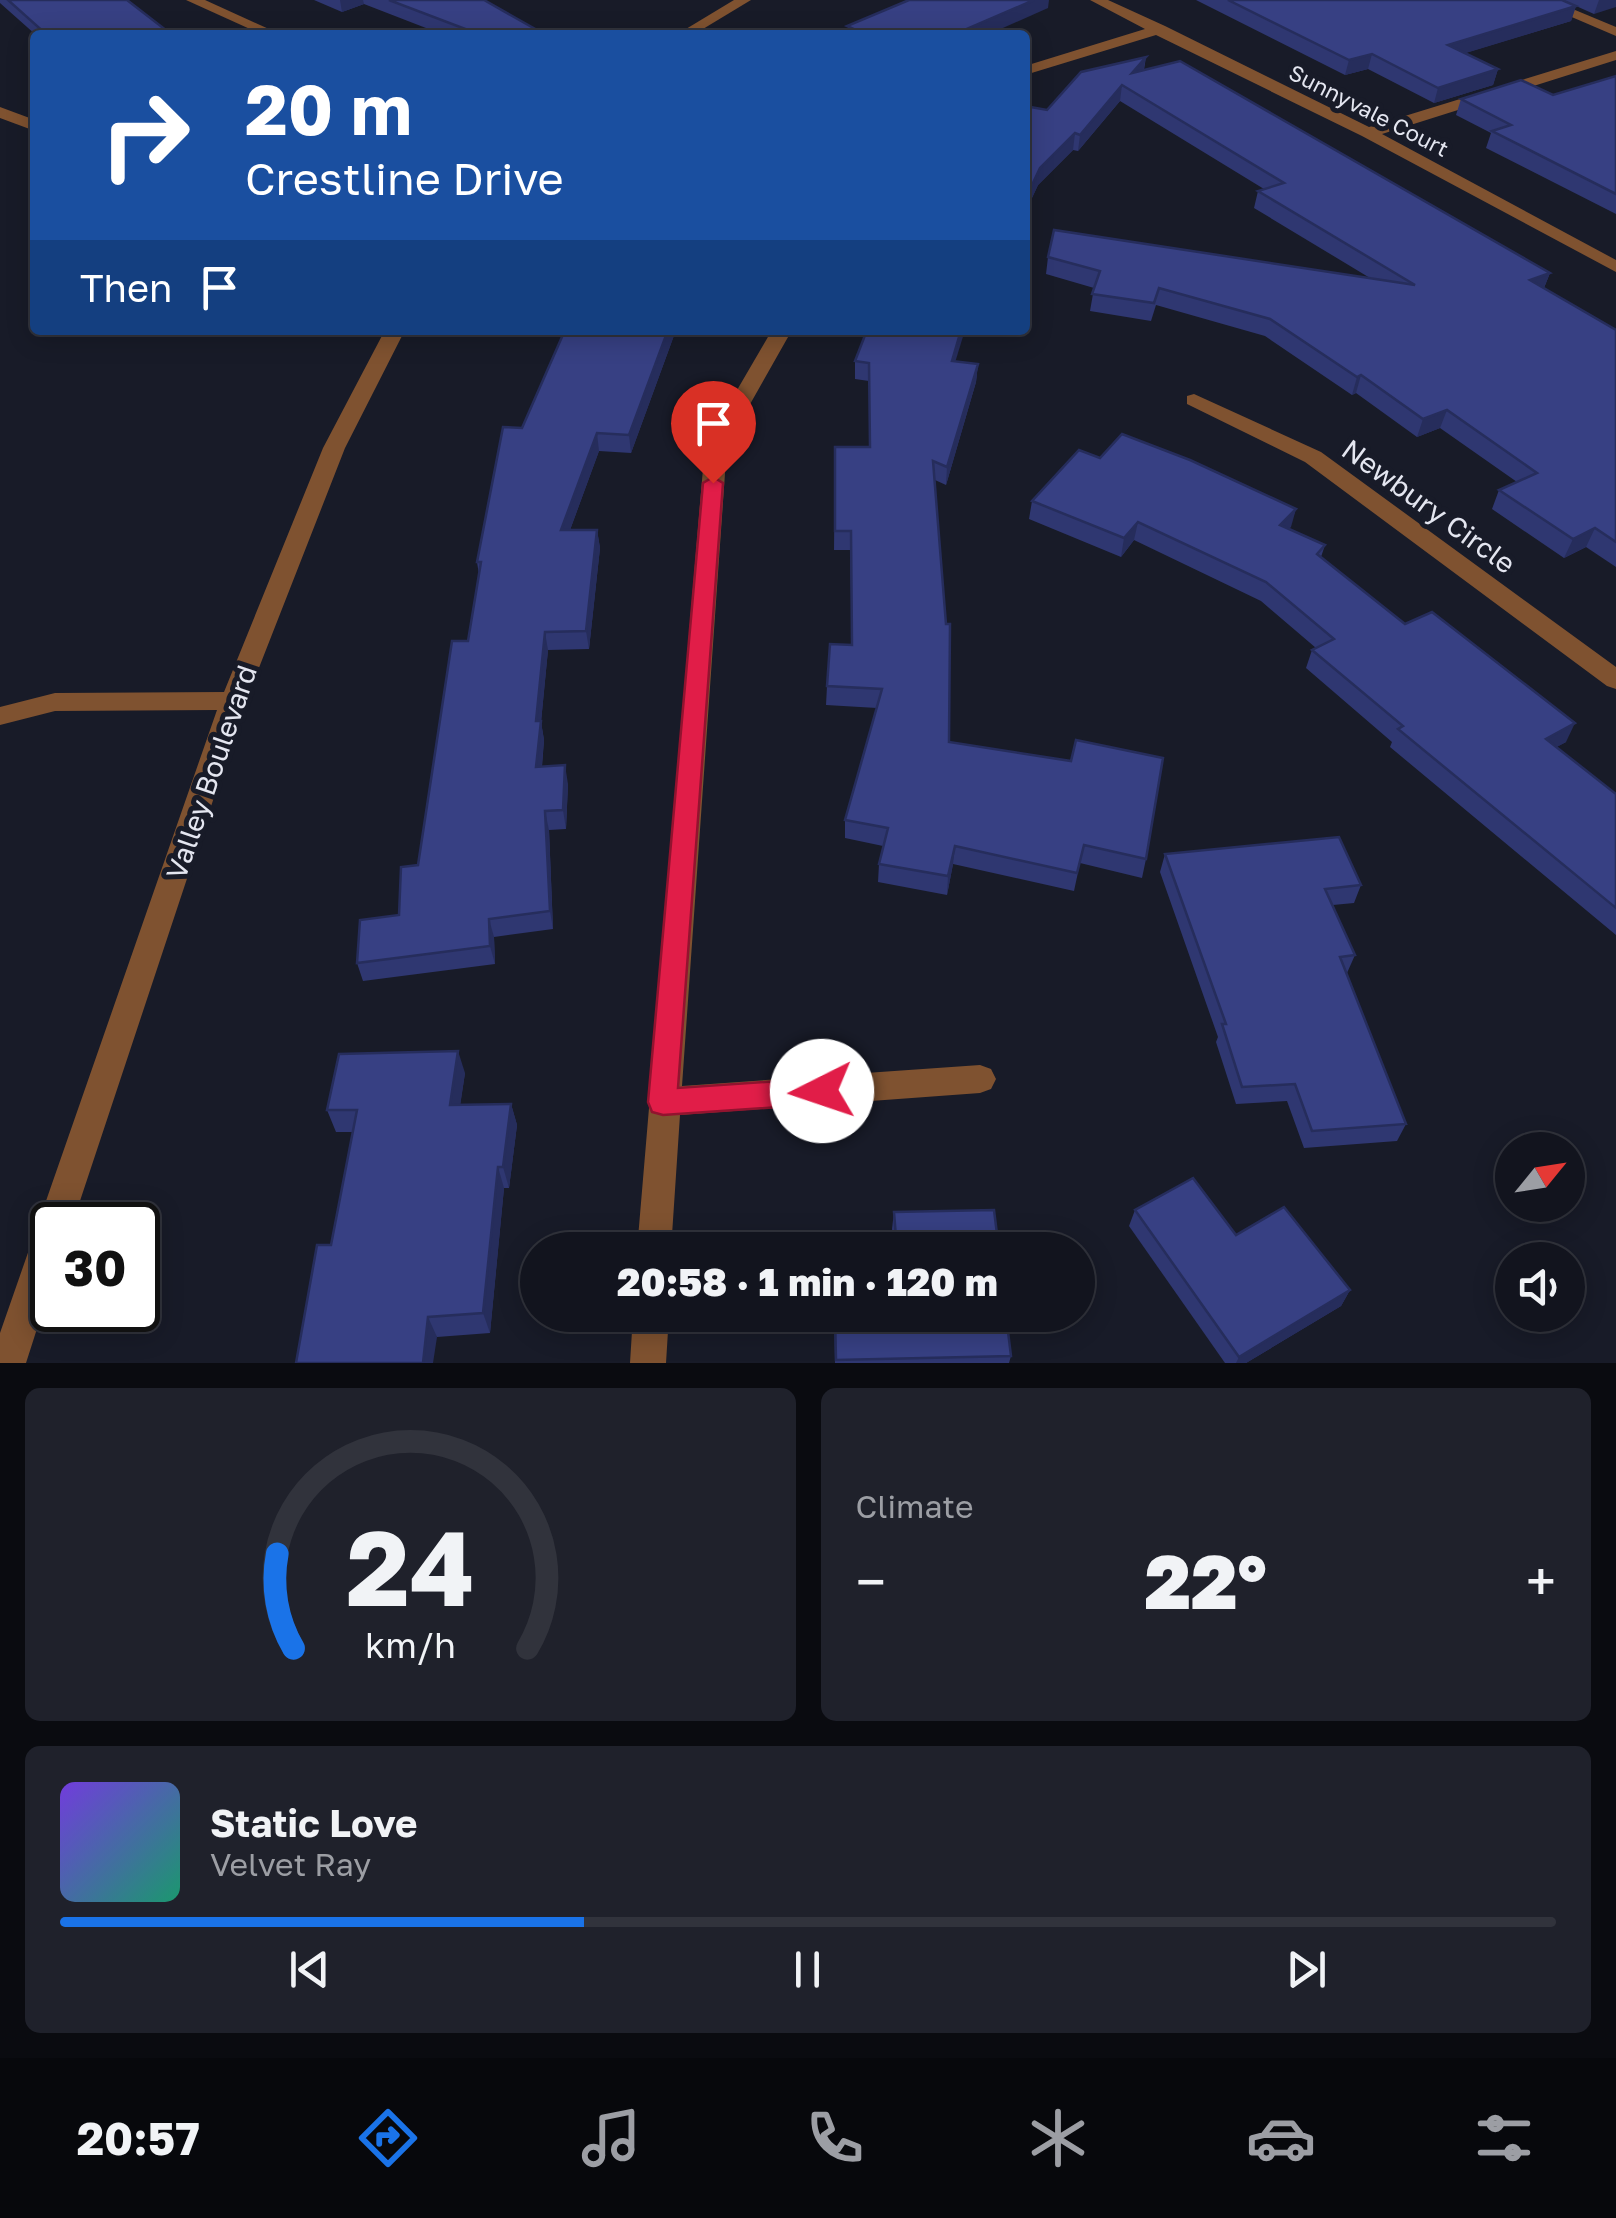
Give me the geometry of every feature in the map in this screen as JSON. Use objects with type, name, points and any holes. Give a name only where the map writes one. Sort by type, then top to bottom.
[{"type":"street","points":[[193,0],[263,30]]},
{"type":"street","points":[[692,30],[744,0]]},
{"type":"street","name":"Sunnyvale Court","points":[[1097,0],[1368,132],[1616,267]]},
{"type":"street","points":[[1539,0],[1616,32]]},
{"type":"street","points":[[1030,69],[1160,29]]},
{"type":"street","points":[[1368,132],[1616,55]]},
{"type":"street","points":[[0,112],[30,124]]},
{"type":"street","name":"Valley Boulevard","points":[[63,1202],[234,701],[334,448],[392,335]]},
{"type":"street","points":[[655,1232],[716,445],[779,335]]},
{"type":"street","name":"Newbury Circle","points":[[1194,400],[1312,457],[1616,680]]},
{"type":"street","points":[[0,716],[55,702],[234,701]]},
{"type":"street","points":[[663,1102],[980,1079]]},
{"type":"street","name":"Valley Boulevard","points":[[8,1363],[30,1298]]},
{"type":"street","points":[[648,1363],[650,1332]]},
{"type":"building","points":[[8,0],[127,0],[166,30],[41,30]]},
{"type":"building","points":[[389,0],[484,0],[537,30],[468,30]]},
{"type":"building","points":[[909,0],[1034,0],[965,30],[856,30],[847,26]]},
{"type":"building","points":[[1228,0],[1562,0],[1576,6],[1448,45],[1498,69],[1438,88],[1372,54],[1349,60]]},
{"type":"building","points":[[1146,57],[1132,73],[1180,61],[1550,273],[1530,280],[1616,330],[1616,542],[1595,528],[1573,539],[1499,490],[1537,473],[1447,410],[1423,419],[1270,319],[1159,288],[1154,303],[1092,294],[1100,271],[1048,257],[1054,230],[1415,285],[1258,191],[1284,183],[1122,85],[1080,135],[1075,133],[1040,168],[1030,189],[1030,107],[1047,110],[1081,72]]},
{"type":"building","points":[[1616,76],[1616,194],[1492,131],[1511,125],[1461,99],[1521,80],[1553,95]]},
{"type":"building","points":[[563,335],[666,335],[629,435],[597,433],[561,530],[597,530],[586,631],[545,632],[536,721],[541,721],[536,767],[565,765],[563,810],[545,811],[550,911],[489,919],[490,946],[357,963],[360,920],[399,915],[401,867],[418,865],[452,641],[468,641],[481,562],[477,562],[503,427],[522,428]]},
{"type":"building","points":[[865,335],[960,335],[952,361],[978,364],[947,467],[933,461],[946,624],[950,624],[949,742],[1071,761],[1076,740],[1163,758],[1146,859],[1084,845],[1077,873],[955,846],[948,876],[879,864],[888,828],[845,820],[882,689],[827,686],[830,644],[852,645],[851,531],[835,531],[835,447],[870,447],[869,363],[855,361]]},
{"type":"building","points":[[1122,434],[1190,460],[1296,509],[1280,525],[1325,545],[1317,554],[1405,624],[1432,612],[1575,723],[1546,739],[1616,794],[1616,908],[1398,729],[1403,726],[1312,650],[1334,639],[1266,582],[1138,522],[1124,538],[1032,501],[1079,450],[1100,458]]},
{"type":"building","points":[[1339,837],[1361,885],[1325,889],[1355,955],[1340,957],[1406,1124],[1312,1131],[1295,1084],[1242,1087],[1222,1024],[1226,1024],[1165,854]]},
{"type":"building","points":[[458,1051],[450,1105],[511,1104],[503,1167],[498,1167],[483,1313],[428,1317],[423,1363],[296,1363],[317,1245],[331,1245],[357,1110],[327,1110],[339,1054]]},
{"type":"building","points":[[1193,1178],[1236,1235],[1284,1207],[1350,1290],[1239,1357],[1135,1210]]},
{"type":"building","points":[[994,1210],[997,1232],[896,1232],[894,1212]]},
{"type":"building","points":[[835,1332],[1008,1332],[1011,1356],[836,1360]]},
{"type":"route","points":[[713,483],[663,1102],[822,1091]]}]
